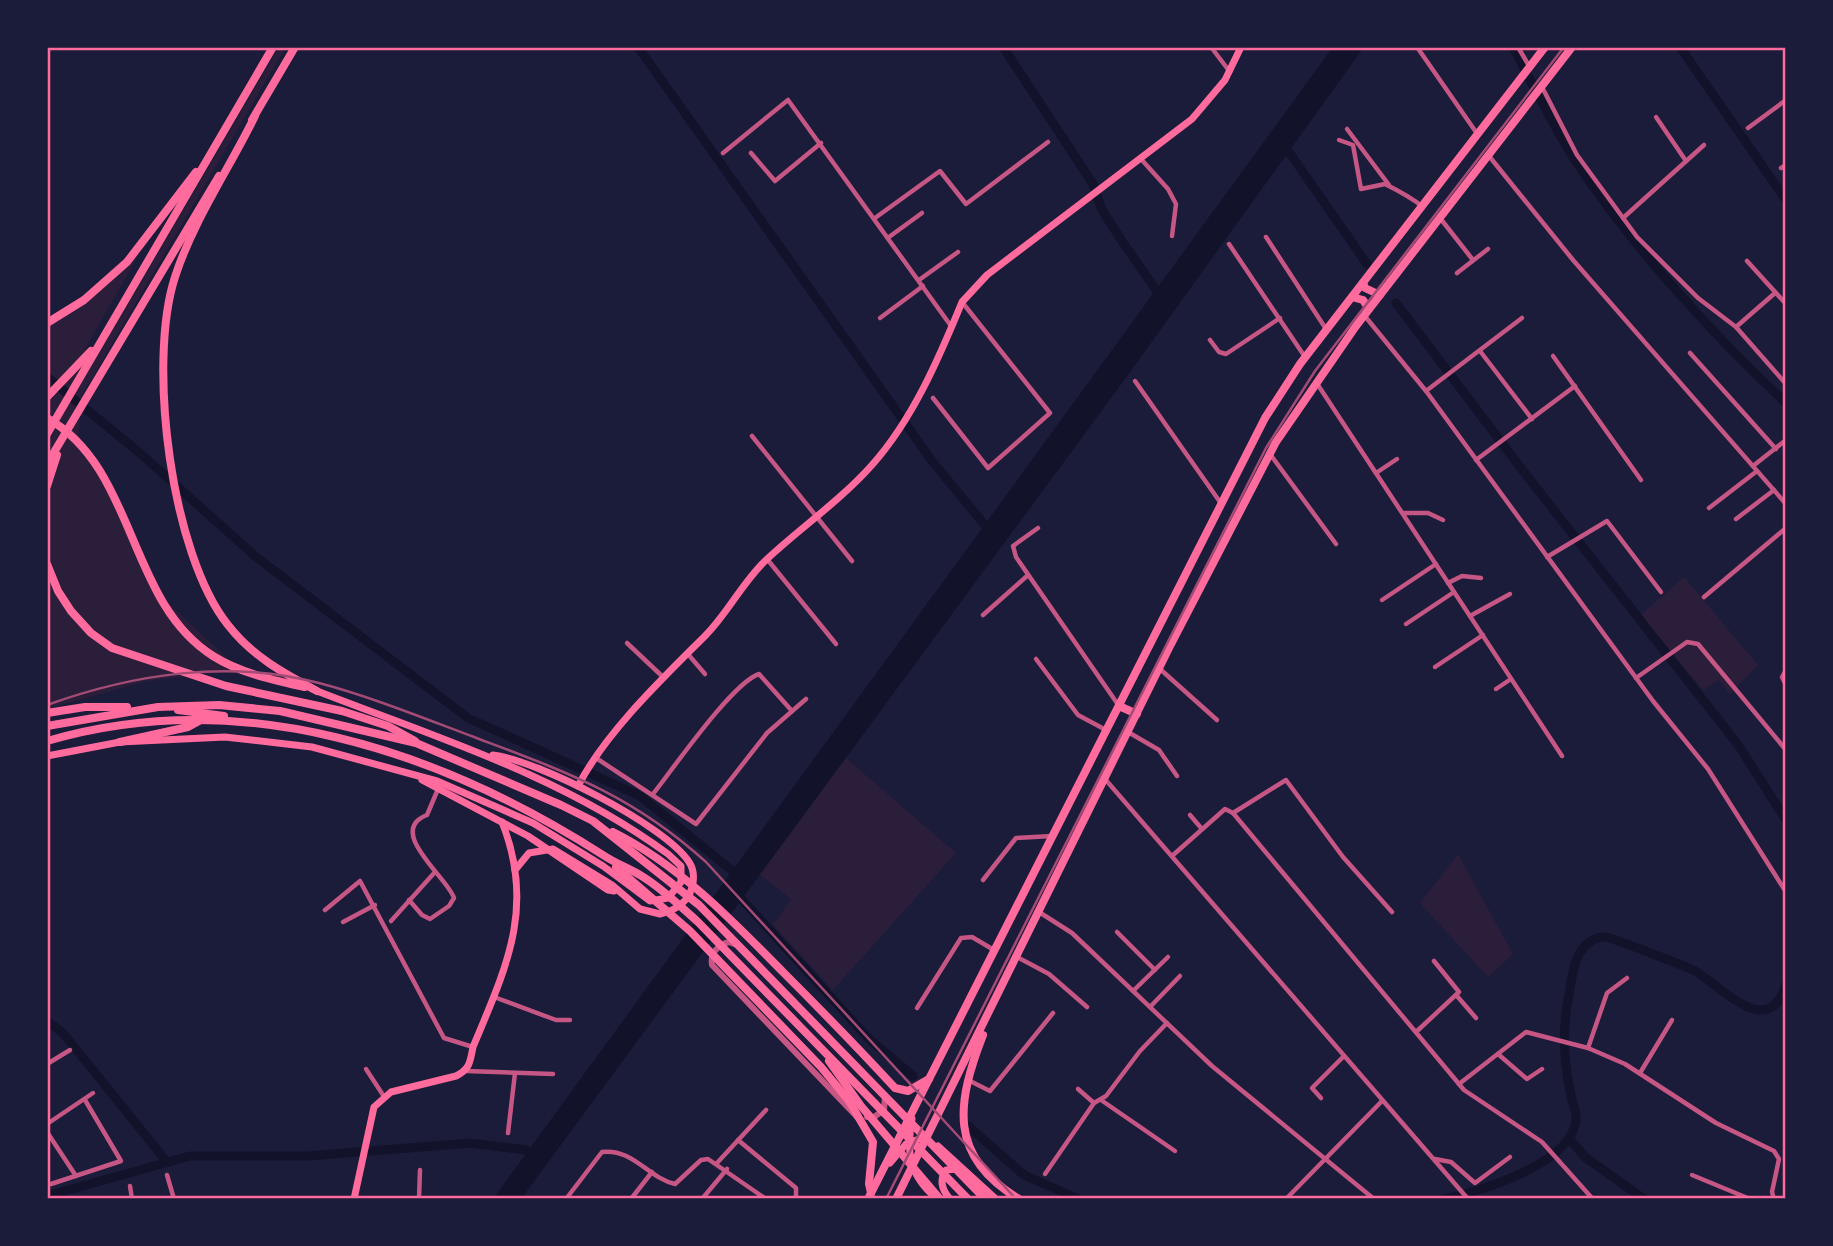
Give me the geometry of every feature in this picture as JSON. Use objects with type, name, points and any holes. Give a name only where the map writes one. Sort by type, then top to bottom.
[{"type":"main road","points":[[47,434],[273,47]]},
{"type":"main road","points":[[47,464],[295,47]]},
{"type":"main road","points":[[578,786],[594,761],[663,677],[707,634],[742,586],[767,559],[819,516],[874,463],[910,412],[962,302],[987,275],[1192,119],[1230,72],[1241,47]]},
{"type":"main road","points":[[870,1196],[1265,418],[1326,330],[1545,47]]},
{"type":"main road","points":[[895,1199],[1004,985],[1159,668],[1270,454],[1316,382],[1367,312],[1572,47]]},
{"type":"main road","points":[[255,116],[186,248],[169,296],[162,338],[162,375],[174,475],[199,574],[228,625],[274,668],[317,691]]},
{"type":"main road","points":[[47,323],[84,300],[127,261],[215,147]]},
{"type":"main road","points":[[1363,283],[1365,288],[1380,295]]},
{"type":"main road","points":[[1352,297],[1363,300],[1367,312]]},
{"type":"main road","points":[[50,395],[64,382],[112,323]]},
{"type":"main road","points":[[47,426],[63,406]]},
{"type":"main road","points":[[47,418],[66,430],[90,455],[122,513],[164,602],[195,642],[212,655],[246,671],[317,691],[485,754],[563,789],[651,842],[681,866],[682,878],[677,890],[662,901],[650,901],[593,859],[533,822],[452,787],[312,747],[225,737],[120,742]]},
{"type":"main road","points":[[47,474],[61,442]]},
{"type":"main road","points":[[47,486],[61,442]]},
{"type":"main road","points":[[47,564],[58,591],[71,611],[91,633],[112,648],[226,687],[342,711],[409,735],[416,743]]},
{"type":"main road","points":[[47,726],[107,714],[170,706],[238,706],[280,711],[416,743],[514,784],[636,843],[706,897],[901,1091],[921,1086],[934,1074]]},
{"type":"main road","points":[[1119,706],[1137,714]]},
{"type":"main road","points":[[47,713],[85,707],[130,707],[205,713],[315,731],[466,780],[554,824],[662,890],[698,922],[968,1199]]},
{"type":"main road","points":[[47,756],[188,727],[202,720]]},
{"type":"main road","points":[[47,741],[117,725],[248,720]]},
{"type":"main road","points":[[485,754],[507,757],[578,786],[671,844],[690,864],[694,875],[693,886],[685,901],[660,914],[640,909],[565,854],[553,849],[528,853],[515,870]]},
{"type":"main road","points":[[419,778],[502,822],[545,850]]},
{"type":"main road","points":[[593,821],[715,920],[985,1199]]},
{"type":"main road","points":[[354,1199],[374,1107],[383,1096],[466,1071],[514,942],[517,909],[515,857],[502,822]]},
{"type":"main road","points":[[608,859],[690,931],[821,1067],[857,1111],[865,1123],[874,1147],[870,1196]]},
{"type":"main road","points":[[1004,985],[967,1079],[962,1115],[968,1147],[995,1181],[1019,1199]]},
{"type":"main road","points":[[820,1046],[861,1106],[938,1199]]},
{"type":"main road","points":[[912,1115],[908,1143],[911,1168],[921,1185],[938,1199]]},
{"type":"main road","points":[[870,1196],[894,1157],[908,1143],[927,1136]]},
{"type":"main road","points":[[927,1136],[996,1199]]},
{"type":"main road","points":[[950,1199],[942,1181],[946,1170],[959,1169],[968,1174]]},
{"type":"street","points":[[1211,47],[1230,72]]},
{"type":"street","points":[[1417,47],[1478,135]]},
{"type":"street","points":[[1518,47],[1530,67]]},
{"type":"street","points":[[1540,88],[1577,155],[1637,237],[1698,298],[1736,327],[1786,384]]},
{"type":"street","points":[[723,153],[788,100],[952,327]]},
{"type":"street","points":[[1748,128],[1786,100]]},
{"type":"street","points":[[1656,117],[1686,160]]},
{"type":"street","points":[[1347,129],[1389,186],[1396,192],[1409,195],[1423,208]]},
{"type":"street","points":[[1339,140],[1353,145],[1361,189],[1389,186]]},
{"type":"street","points":[[875,218],[940,171],[966,204],[1048,142]]},
{"type":"street","points":[[751,153],[775,181],[821,143]]},
{"type":"street","points":[[1623,218],[1704,145]]},
{"type":"street","points":[[1488,156],[1573,260],[1786,504]]},
{"type":"street","points":[[1142,159],[1168,189],[1176,204],[1172,236]]},
{"type":"street","points":[[889,237],[922,213]]},
{"type":"street","points":[[1440,218],[1473,260]]},
{"type":"street","points":[[1266,237],[1326,330]]},
{"type":"street","points":[[1230,244],[1306,357]]},
{"type":"street","points":[[1457,273],[1488,249]]},
{"type":"street","points":[[919,280],[958,252]]},
{"type":"street","points":[[1747,261],[1786,304]]},
{"type":"street","points":[[880,318],[923,286]]},
{"type":"street","points":[[1736,327],[1776,293]]},
{"type":"street","points":[[933,398],[988,468],[1050,413],[962,302]]},
{"type":"street","points":[[1367,312],[1636,678],[1708,769],[1786,892]]},
{"type":"street","points":[[1210,341],[1219,352],[1226,354],[1280,317]]},
{"type":"street","points":[[1426,391],[1522,318]]},
{"type":"street","points":[[1480,351],[1532,419]]},
{"type":"street","points":[[1690,353],[1776,449]]},
{"type":"street","points":[[1553,356],[1641,480]]},
{"type":"street","points":[[1135,381],[1220,502]]},
{"type":"street","points":[[1316,382],[1562,755]]},
{"type":"street","points":[[1476,460],[1575,386]]},
{"type":"street","points":[[752,436],[819,516],[852,561]]},
{"type":"street","points":[[1709,508],[1786,440]]},
{"type":"street","points":[[1270,454],[1336,544]]},
{"type":"street","points":[[1376,473],[1397,458]]},
{"type":"street","points":[[1736,519],[1774,490]]},
{"type":"street","points":[[1402,513],[1428,513],[1443,520]]},
{"type":"street","points":[[1547,557],[1575,544],[1607,521],[1661,592]]},
{"type":"street","points":[[1038,528],[1013,546],[1027,576],[1119,706]]},
{"type":"street","points":[[1704,597],[1786,528]]},
{"type":"street","points":[[767,559],[836,644]]},
{"type":"street","points":[[1382,600],[1436,564]]},
{"type":"street","points":[[983,615],[1027,576]]},
{"type":"street","points":[[1448,583],[1462,576],[1481,578]]},
{"type":"street","points":[[1406,624],[1454,592]]},
{"type":"street","points":[[1471,617],[1510,594]]},
{"type":"street","points":[[1435,667],[1483,635]]},
{"type":"street","points":[[1636,678],[1687,642],[1698,644],[1786,750]]},
{"type":"street","points":[[627,643],[643,662],[663,677]]},
{"type":"street","points":[[686,653],[705,674]]},
{"type":"street","points":[[1036,659],[1077,715],[1106,730]]},
{"type":"street","points":[[1159,668],[1217,720]]},
{"type":"street","points":[[1786,670],[1782,677],[1786,685]]},
{"type":"street","points":[[653,794],[733,695],[753,676],[759,674],[792,711]]},
{"type":"street","points":[[1496,689],[1511,679]]},
{"type":"street","points":[[594,761],[653,794],[696,824],[767,733],[806,699]]},
{"type":"street","points":[[1128,732],[1159,750],[1177,776]]},
{"type":"street","points":[[1105,779],[1468,1199]]},
{"type":"street","points":[[1233,813],[1286,780],[1343,856],[1392,912]]},
{"type":"street","points":[[410,900],[426,919],[449,906],[453,895],[418,849],[413,829],[420,817],[427,815],[438,789]]},
{"type":"street","points":[[1172,856],[1225,808],[1233,813],[1459,1084],[1471,1096],[1549,1148],[1591,1197]]},
{"type":"street","points":[[1190,815],[1202,829]]},
{"type":"street","points":[[982,880],[1016,838],[1052,836]]},
{"type":"street","points":[[391,921],[435,872]]},
{"type":"street","points":[[324,910],[358,880],[375,905],[444,1038],[473,1047]]},
{"type":"street","points":[[343,922],[375,905]]},
{"type":"street","points":[[1039,912],[1072,933],[1212,1066],[1374,1199]]},
{"type":"street","points":[[1117,932],[1155,970]]},
{"type":"street","points":[[917,1009],[961,938],[972,937],[994,950]]},
{"type":"street","points":[[857,1111],[863,1116],[874,1117],[884,1110],[885,1096],[875,1089],[735,943],[724,944],[715,951],[712,965],[848,1111],[865,1123]]},
{"type":"street","points":[[1017,957],[1049,974],[1087,1007]]},
{"type":"street","points":[[1133,991],[1168,957]]},
{"type":"street","points":[[1416,1032],[1457,996],[1458,989],[1434,961]]},
{"type":"street","points":[[1150,1007],[1180,976]]},
{"type":"street","points":[[1588,1048],[1608,993],[1628,978]]},
{"type":"street","points":[[493,996],[556,1020],[570,1020]]},
{"type":"street","points":[[1457,996],[1476,1018]]},
{"type":"street","points":[[967,1079],[989,1091],[1053,1013]]},
{"type":"street","points":[[1640,1073],[1672,1020]]},
{"type":"street","points":[[1045,1174],[1094,1103],[1101,1100],[1167,1023]]},
{"type":"street","points":[[1459,1084],[1526,1032],[1588,1048],[1640,1073],[1716,1123],[1774,1151],[1779,1159],[1772,1192],[1774,1199]]},
{"type":"street","points":[[47,1064],[70,1049]]},
{"type":"street","points":[[1498,1054],[1527,1079],[1542,1069]]},
{"type":"street","points":[[1321,1098],[1312,1088],[1344,1056]]},
{"type":"street","points":[[366,1069],[383,1096]]},
{"type":"street","points":[[466,1071],[553,1074]]},
{"type":"street","points":[[508,1133],[514,1073]]},
{"type":"street","points":[[1078,1088],[1094,1103]]},
{"type":"street","points":[[875,1089],[901,1091]]},
{"type":"street","points":[[47,1124],[93,1093]]},
{"type":"street","points":[[51,1184],[121,1160],[85,1100]]},
{"type":"street","points":[[1101,1100],[1175,1152]]},
{"type":"street","points":[[1286,1199],[1382,1101]]},
{"type":"street","points":[[717,1163],[766,1110]]},
{"type":"street","points":[[47,1132],[76,1176]]},
{"type":"street","points":[[738,1140],[796,1188],[796,1199]]},
{"type":"street","points":[[566,1199],[602,1152],[619,1152],[675,1184],[704,1158],[727,1169],[763,1198]]},
{"type":"street","points":[[1434,1159],[1451,1162],[1475,1183],[1510,1157]]},
{"type":"street","points":[[702,1199],[727,1169]]},
{"type":"street","points":[[419,1199],[420,1170]]},
{"type":"street","points":[[631,1199],[652,1172]]},
{"type":"street","points":[[167,1175],[174,1199]]},
{"type":"street","points":[[1692,1175],[1750,1199]]},
{"type":"street","points":[[130,1186],[132,1199]]},
{"type":"shaded area","points":[[279,47],[286,47],[82,395],[78,441],[121,513],[166,601],[240,670],[147,681],[47,709],[47,320],[128,267],[140,253],[85,349],[84,379]]},
{"type":"shaded area","points":[[1333,47],[1364,47],[1125,379],[521,1199],[493,1199]]},
{"type":"shaded area","points":[[1684,577],[1758,665],[1730,694],[1719,680],[1703,690],[1641,615]]},
{"type":"shaded area","points":[[845,757],[956,853],[833,990],[773,925],[791,899],[759,874]]},
{"type":"shaded area","points":[[1458,854],[1513,954],[1488,977],[1420,903]]},
{"type":"waterway","points":[[638,47],[932,461],[993,535]]},
{"type":"waterway","points":[[1003,47],[1093,184],[1102,210],[1163,300]]},
{"type":"waterway","points":[[1513,47],[1575,160],[1621,224],[1701,318],[1786,403]]},
{"type":"waterway","points":[[1680,47],[1786,200]]},
{"type":"waterway","points":[[1282,142],[1367,264]]},
{"type":"waterway","points":[[1396,303],[1527,476],[1739,746],[1786,820]]},
{"type":"waterway","points":[[47,377],[141,454],[255,556],[468,718],[640,796],[740,877]]},
{"type":"waterway","points":[[735,892],[870,1040],[913,1076]]},
{"type":"waterway","points":[[1444,1199],[1480,1190],[1524,1172],[1561,1147],[1572,1132],[1576,1116],[1566,1066],[1565,1019],[1575,963],[1590,942],[1601,937],[1610,938],[1678,964],[1695,971],[1731,997],[1757,1010],[1768,1009],[1778,1001],[1786,984]]},
{"type":"waterway","points":[[47,1021],[63,1033],[167,1162]]},
{"type":"waterway","points":[[968,1126],[1024,1175],[1079,1199]]},
{"type":"waterway","points":[[1569,1138],[1585,1157],[1644,1199]]},
{"type":"waterway","points":[[47,1196],[190,1156],[309,1156],[470,1143],[526,1150],[537,1157]]},
{"type":"railway","points":[[886,1199],[1266,448],[1315,371],[1564,47]]},
{"type":"railway","points":[[47,705],[113,685],[182,673],[251,672],[285,676],[319,683],[397,708],[539,762],[596,787],[651,819],[706,862],[1016,1199]]}]
